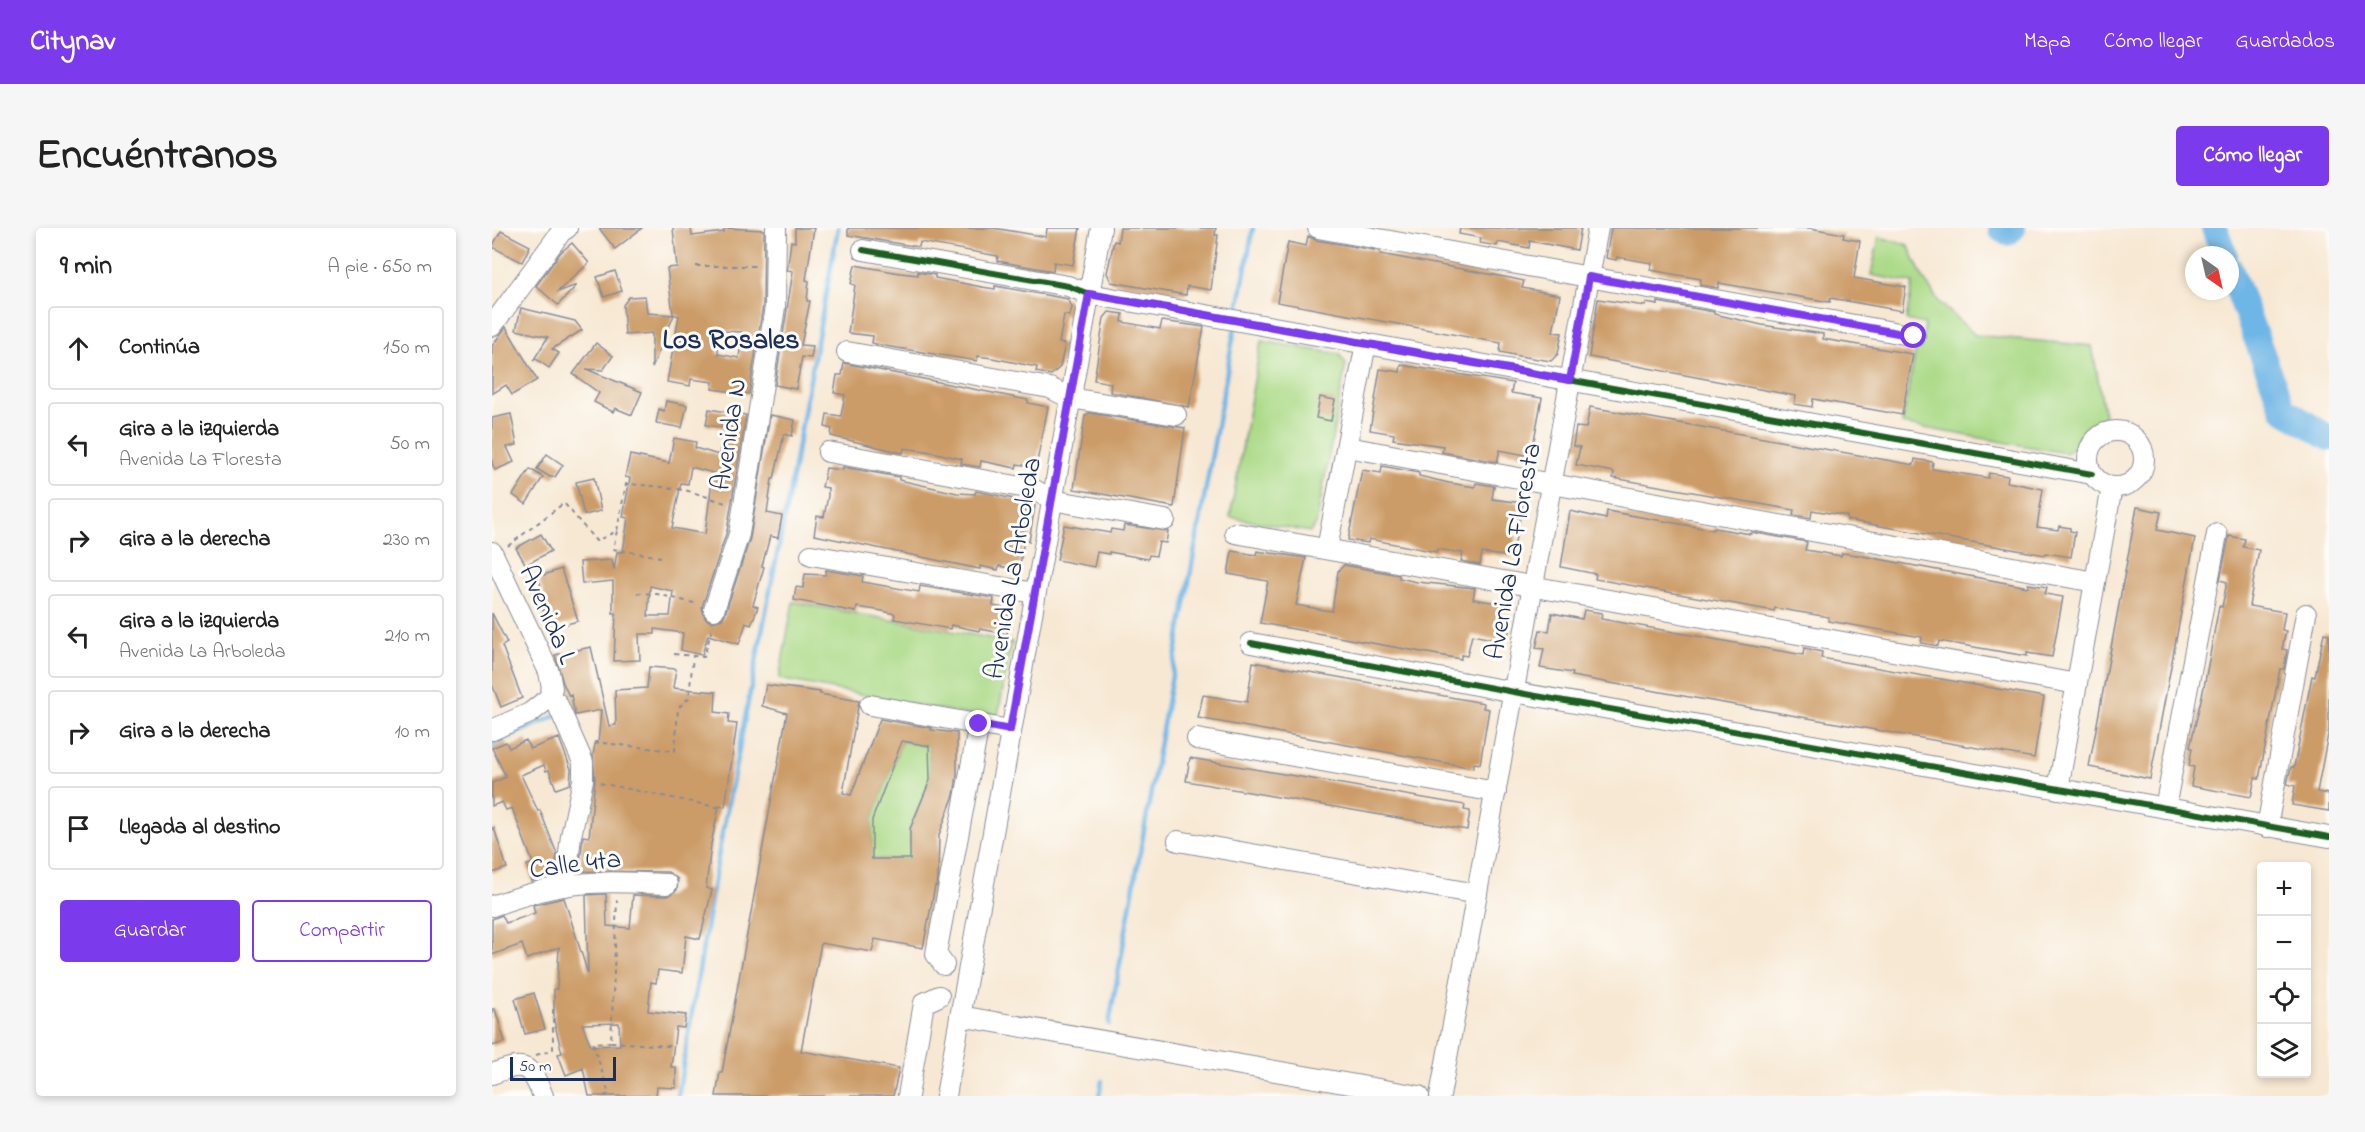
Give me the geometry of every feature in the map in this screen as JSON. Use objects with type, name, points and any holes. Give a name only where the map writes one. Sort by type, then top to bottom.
[{"type":"street","points":[[492,326],[561,232],[567,228]]},
{"type":"street","name":"Avenida N","points":[[714,610],[739,534],[775,307],[776,228]]},
{"type":"street","name":"Avenida La Arboleda","points":[[945,1096],[1101,228]]},
{"type":"street","points":[[1318,228],[1914,336]]},
{"type":"street","name":"Avenida La Floresta","points":[[1440,1096],[1598,228]]},
{"type":"street","points":[[863,250],[1068,286],[1089,294],[2092,474],[2104,485],[2112,487],[2130,484],[2143,470],[2144,450],[2140,442],[2133,435],[2114,430],[2105,433],[2091,446],[2088,456],[2092,474]]},
{"type":"street","points":[[1328,549],[1365,343]]},
{"type":"street","points":[[847,352],[1050,388],[1070,398],[1176,415]]},
{"type":"street","points":[[1347,447],[2095,582]]},
{"type":"street","points":[[828,452],[1032,489],[1052,500],[1165,520]]},
{"type":"street","points":[[2058,789],[2112,487]]},
{"type":"street","points":[[1236,533],[2076,684]]},
{"type":"street","points":[[2165,808],[2217,534]]},
{"type":"street","name":"Avenida L","points":[[493,554],[549,672],[558,708]]},
{"type":"street","points":[[811,555],[1035,593]]},
{"type":"street","points":[[2267,826],[2306,614]]},
{"type":"street","points":[[1251,643],[2329,837]]},
{"type":"street","points":[[870,705],[1010,730]]},
{"type":"street","points":[[492,729],[530,713],[558,708],[583,762],[583,780],[571,836],[565,886]]},
{"type":"street","points":[[939,996],[944,965],[936,954],[979,724]]},
{"type":"street","points":[[1197,739],[1496,792]]},
{"type":"street","points":[[1179,841],[1477,894]]},
{"type":"street","name":"Calle 4ta","points":[[492,906],[565,886],[617,882],[667,884]]},
{"type":"street","points":[[944,965],[971,954]]},
{"type":"street","points":[[939,996],[961,1013],[1419,1096]]},
{"type":"street","points":[[908,1096],[924,1003],[939,996]]},
{"type":"street","points":[[492,1074],[511,1066],[530,1070],[543,1096]]},
{"type":"path","points":[[696,266],[776,266]]},
{"type":"path","points":[[661,557],[613,549],[626,484],[687,491],[701,497],[743,506]]},
{"type":"path","points":[[493,554],[564,503],[596,541],[617,531]]},
{"type":"path","points":[[637,593],[657,594],[714,610],[715,619],[704,657],[674,654]]},
{"type":"path","points":[[589,743],[675,751],[678,708],[689,698],[693,656]]},
{"type":"path","points":[[600,783],[721,808]]},
{"type":"path","points":[[611,1042],[617,882]]},
{"type":"path","points":[[530,1070],[530,1057],[553,1050],[553,1005]]},
{"type":"path","points":[[604,1096],[609,1094],[593,1042],[670,1046]]},
{"type":"green space","points":[[1879,237],[1908,245],[1923,278],[1939,302],[1975,335],[2092,346],[2105,417],[2086,428],[2073,448],[2065,453],[1902,424],[1916,349],[1921,349],[1925,324],[1906,320],[1913,283],[1871,275]]},
{"type":"green space","points":[[1261,341],[1339,354],[1346,364],[1316,525],[1310,532],[1230,517]]},
{"type":"green space","points":[[793,602],[1012,642],[997,720],[779,679]]},
{"type":"green space","points":[[902,741],[929,746],[930,780],[910,829],[910,859],[872,859],[872,820]]},
{"type":"building","points":[[599,228],[642,228],[615,249]]},
{"type":"building","points":[[673,228],[691,228],[692,236],[724,232],[724,228],[764,230],[763,306],[749,394],[712,389],[713,382],[691,379],[690,386],[667,382],[679,316],[673,314],[667,268],[677,267]],"holes":[[[719,331],[742,332],[739,358],[718,354]]]},
{"type":"building","points":[[795,228],[814,228],[806,280],[809,281],[807,301],[810,301],[801,345],[813,346],[811,358],[802,357],[796,389],[775,385],[793,271],[787,270],[791,241],[795,242]]},
{"type":"building","points":[[848,228],[994,228],[1046,237],[1047,228],[1080,228],[1073,265],[1054,262],[1053,271],[997,261],[998,256],[920,242],[919,247],[848,235]]},
{"type":"building","points":[[1120,228],[1216,228],[1215,235],[1218,235],[1211,290],[1187,286],[1186,295],[1111,282],[1107,273],[1114,241],[1118,242]]},
{"type":"building","points":[[1460,228],[1581,228],[1577,250],[1530,241],[1529,248],[1498,242],[1497,246],[1480,243],[1481,238],[1459,234]]},
{"type":"building","points":[[1611,228],[1810,228],[1844,234],[1843,238],[1860,241],[1854,278],[1906,287],[1902,311],[1830,298],[1830,302],[1719,283],[1718,288],[1700,285],[1701,279],[1650,270],[1652,263],[1617,257],[1616,260],[1606,258]]},
{"type":"building","points":[[501,231],[530,246],[522,262],[492,247]]},
{"type":"building","points":[[1308,236],[1316,240],[1380,251],[1380,254],[1524,281],[1522,288],[1560,295],[1553,332],[1562,333],[1558,354],[1551,361],[1519,356],[1500,352],[1501,343],[1277,302],[1288,242],[1306,246]]},
{"type":"building","points":[[572,243],[589,263],[557,292],[577,285],[558,305],[536,286],[561,252]]},
{"type":"building","points":[[855,265],[918,275],[918,272],[935,275],[935,278],[982,287],[995,289],[995,286],[1068,299],[1072,307],[1070,316],[1064,315],[1059,343],[1065,344],[1060,367],[1051,375],[1036,372],[1037,367],[992,358],[978,356],[977,361],[885,346],[872,343],[873,336],[848,333],[855,285],[851,284]]},
{"type":"building","points":[[615,271],[622,291],[604,297],[597,277]]},
{"type":"building","points":[[645,296],[647,313],[674,315],[652,368],[652,333],[625,335],[623,305],[629,297]]},
{"type":"building","points":[[1598,299],[1645,306],[1646,303],[1658,305],[1658,302],[1714,312],[1714,314],[1762,325],[1823,334],[1823,339],[1913,354],[1902,415],[1813,399],[1812,407],[1794,404],[1796,396],[1589,357]]},
{"type":"building","points":[[521,308],[575,321],[582,330],[552,349],[559,353],[549,368],[536,359],[533,361],[548,337],[516,330]]},
{"type":"building","points":[[1109,312],[1123,314],[1122,322],[1160,329],[1162,321],[1204,327],[1189,407],[1110,392],[1111,383],[1094,380],[1104,318]]},
{"type":"building","points":[[506,327],[537,380],[512,395],[506,385],[492,394],[492,346]]},
{"type":"building","points":[[596,343],[613,356],[603,370],[586,369],[642,392],[632,415],[615,408],[613,412],[594,402],[599,393],[573,374]]},
{"type":"building","points":[[844,363],[1028,400],[1028,403],[1048,407],[1036,467],[1017,464],[1016,468],[981,461],[980,467],[961,464],[962,459],[932,452],[904,448],[903,453],[831,436],[832,429],[825,427],[827,414],[841,416],[845,395],[834,393],[837,375],[842,375]]},
{"type":"building","points":[[1401,365],[1513,383],[1511,393],[1542,398],[1531,456],[1500,450],[1497,462],[1442,452],[1443,446],[1393,439],[1394,434],[1370,430],[1380,369],[1400,372]]},
{"type":"building","points":[[1320,397],[1335,400],[1331,421],[1316,418]]},
{"type":"building","points":[[666,401],[687,405],[682,428],[656,423],[659,409],[664,411]]},
{"type":"building","points":[[1590,407],[1914,465],[1915,459],[1933,462],[1932,469],[1988,478],[1989,473],[2008,476],[2007,482],[2043,489],[2037,527],[2058,530],[2059,526],[2070,528],[2070,531],[2075,532],[2071,557],[2046,553],[2045,555],[1858,522],[1847,520],[1847,516],[1812,510],[1811,518],[1793,515],[1794,510],[1613,478],[1614,472],[1576,465],[1580,447],[1573,446],[1576,427],[1586,428]]},
{"type":"building","points":[[709,409],[746,415],[727,531],[702,607],[705,618],[711,622],[722,619],[725,614],[750,538],[770,415],[795,420],[792,436],[784,434],[774,479],[772,479],[767,513],[782,516],[778,538],[770,536],[753,605],[758,607],[751,625],[746,623],[739,644],[708,635],[702,655],[681,650],[683,633],[655,629],[655,634],[639,634],[640,660],[614,661],[616,613],[613,613],[613,581],[582,584],[580,562],[612,560],[614,570],[617,552],[623,552],[628,518],[623,517],[630,478],[625,477],[630,455],[669,463],[674,438],[696,442],[695,448],[719,455],[725,428],[706,425]],"holes":[[[691,467],[713,473],[705,534],[672,528],[681,483],[688,484]],[[650,586],[673,591],[670,616],[648,616]]]},
{"type":"building","points":[[1089,413],[1185,428],[1174,507],[1074,489],[1085,416]]},
{"type":"building","points":[[511,414],[517,445],[507,447],[514,462],[495,470],[492,463],[492,418]]},
{"type":"building","points":[[547,454],[563,465],[555,477],[550,477],[537,469]]},
{"type":"building","points":[[1382,466],[1419,473],[1419,476],[1449,483],[1475,487],[1476,483],[1494,486],[1492,499],[1523,503],[1512,557],[1482,553],[1480,565],[1461,561],[1463,553],[1437,549],[1436,552],[1369,539],[1368,543],[1348,540],[1362,470],[1381,473]]},
{"type":"building","points":[[843,467],[899,477],[899,480],[957,493],[975,494],[976,491],[1033,503],[1035,506],[1029,541],[1024,540],[1019,570],[999,566],[998,570],[980,566],[980,569],[814,535],[817,516],[824,517],[828,496],[828,488],[822,487],[826,468],[843,470]]},
{"type":"building","points":[[530,469],[543,477],[526,504],[513,495]]},
{"type":"building","points":[[594,478],[601,511],[584,515],[576,482]]},
{"type":"building","points":[[2137,507],[2161,512],[2157,530],[2195,538],[2150,779],[2089,767]]},
{"type":"building","points":[[1570,511],[1606,519],[1607,511],[1713,530],[1714,528],[1751,534],[1751,532],[1807,542],[1805,550],[1841,556],[1842,553],[1857,555],[2028,587],[2028,584],[2047,587],[2045,594],[2063,597],[2052,657],[2027,653],[2027,656],[1939,641],[1938,646],[1921,643],[1922,637],[1828,621],[1829,617],[1775,608],[1774,611],[1595,579],[1596,574],[1561,567]]},
{"type":"building","points":[[1064,525],[1110,533],[1111,529],[1123,531],[1124,525],[1168,531],[1166,543],[1159,542],[1156,556],[1149,555],[1148,559],[1097,552],[1094,567],[1057,560]]},
{"type":"building","points":[[541,534],[551,551],[526,565],[516,548]]},
{"type":"building","points":[[2229,536],[2245,539],[2243,547],[2259,550],[2249,606],[2285,612],[2282,630],[2286,631],[2282,649],[2287,650],[2284,669],[2280,669],[2259,779],[2255,778],[2251,797],[2191,786],[2194,767],[2189,766],[2192,748],[2190,747],[2219,606],[2222,607],[2227,582],[2220,580]]},
{"type":"building","points":[[1232,551],[1256,555],[1257,551],[1306,558],[1296,605],[1324,610],[1332,611],[1338,571],[1344,565],[1399,575],[1399,578],[1417,582],[1475,588],[1473,599],[1504,604],[1501,623],[1510,624],[1508,636],[1499,634],[1498,640],[1472,635],[1467,656],[1461,655],[1461,659],[1260,623],[1268,581],[1228,574]]},
{"type":"building","points":[[561,569],[578,621],[548,629],[543,609],[548,608],[538,577]]},
{"type":"building","points":[[826,570],[863,576],[862,582],[919,592],[920,586],[994,598],[993,606],[1011,609],[1007,634],[951,625],[950,629],[894,619],[895,614],[883,611],[857,607],[856,612],[794,600],[796,587],[803,588],[805,574],[825,575]]},
{"type":"building","points":[[1584,610],[1602,613],[1601,619],[1803,655],[1804,648],[1822,652],[1821,658],[2044,697],[2034,758],[1610,683],[1572,676],[1573,673],[1540,668],[1544,649],[1536,648],[1540,630],[1549,631],[1552,613],[1582,619]]},
{"type":"building","points":[[492,613],[507,643],[502,646],[522,698],[501,707],[492,684]]},
{"type":"building","points":[[2324,633],[2329,634],[2329,729],[2317,792],[2329,794],[2329,811],[2292,805],[2295,786],[2287,784],[2291,767],[2294,767],[2312,676],[2315,677]]},
{"type":"building","points":[[591,647],[609,726],[616,725],[615,690],[647,688],[649,667],[676,669],[673,688],[716,692],[715,712],[729,714],[728,723],[737,724],[725,807],[719,806],[711,844],[706,888],[712,890],[700,939],[686,936],[682,973],[658,970],[656,983],[651,982],[648,1011],[686,1015],[684,1028],[676,1027],[671,1067],[676,1067],[676,1088],[657,1087],[656,1096],[589,1096],[583,1068],[566,1075],[558,1054],[562,1053],[554,1021],[554,989],[557,989],[559,947],[527,959],[522,944],[492,955],[492,919],[502,915],[506,923],[535,913],[533,905],[564,898],[588,974],[586,895],[606,894],[607,926],[630,928],[633,895],[667,896],[677,890],[678,879],[668,872],[579,871],[583,836],[589,837],[595,780],[593,756],[595,744],[598,744],[601,710],[575,715],[571,695],[569,696],[563,683],[555,655]],"holes":[[[619,1023],[620,1045],[591,1046],[582,1024]]]},
{"type":"building","points":[[1253,662],[1484,703],[1483,708],[1489,709],[1480,764],[1474,763],[1473,768],[1198,718],[1203,695],[1247,702]]},
{"type":"building","points":[[766,685],[820,692],[820,694],[859,701],[843,793],[851,795],[880,719],[957,733],[957,775],[954,795],[939,835],[937,886],[935,886],[923,948],[875,939],[872,952],[821,943],[801,1051],[899,1068],[893,1096],[716,1096],[787,713],[762,706]],"holes":[[[902,741],[929,746],[930,780],[910,829],[910,859],[872,859],[872,820]]]},
{"type":"building","points":[[559,738],[571,769],[570,784],[556,789],[549,770],[546,771],[544,765],[521,775],[538,811],[540,810],[557,854],[554,876],[532,881],[527,865],[533,863],[512,808],[506,810],[502,802],[492,806],[492,783],[506,777],[492,748],[506,742],[509,748],[526,740],[530,749]]},
{"type":"building","points":[[1190,758],[1465,805],[1464,810],[1470,811],[1467,830],[1186,781]]},
{"type":"building","points":[[492,828],[494,828],[507,868],[492,873]]},
{"type":"building","points":[[534,993],[545,1029],[525,1034],[515,999]]},
{"type":"building","points":[[492,1009],[495,1009],[505,1042],[492,1046]]},
{"type":"waterway","points":[[678,1096],[720,845],[789,494],[838,228]]},
{"type":"waterway","points":[[1237,315],[1253,228]]},
{"type":"waterway","points":[[2001,228],[2007,233],[2013,228]]},
{"type":"waterway","points":[[2214,228],[2221,246]]},
{"type":"waterway","points":[[2239,293],[2283,409],[2329,438]]},
{"type":"waterway","points":[[1109,1024],[1235,327]]},
{"type":"waterway","points":[[492,744],[558,715]]},
{"type":"waterway","points":[[1099,1096],[1102,1081]]},
{"type":"cycle path","points":[[863,250],[1068,286],[1089,294],[2092,474]]},
{"type":"cycle path","points":[[1251,643],[2329,837]]},
{"type":"district","name":"Los Rosales","points":[[731,338]]},
{"type":"route","points":[[979,724],[1010,730],[1089,294],[1570,380],[1589,277],[1914,336]]}]
